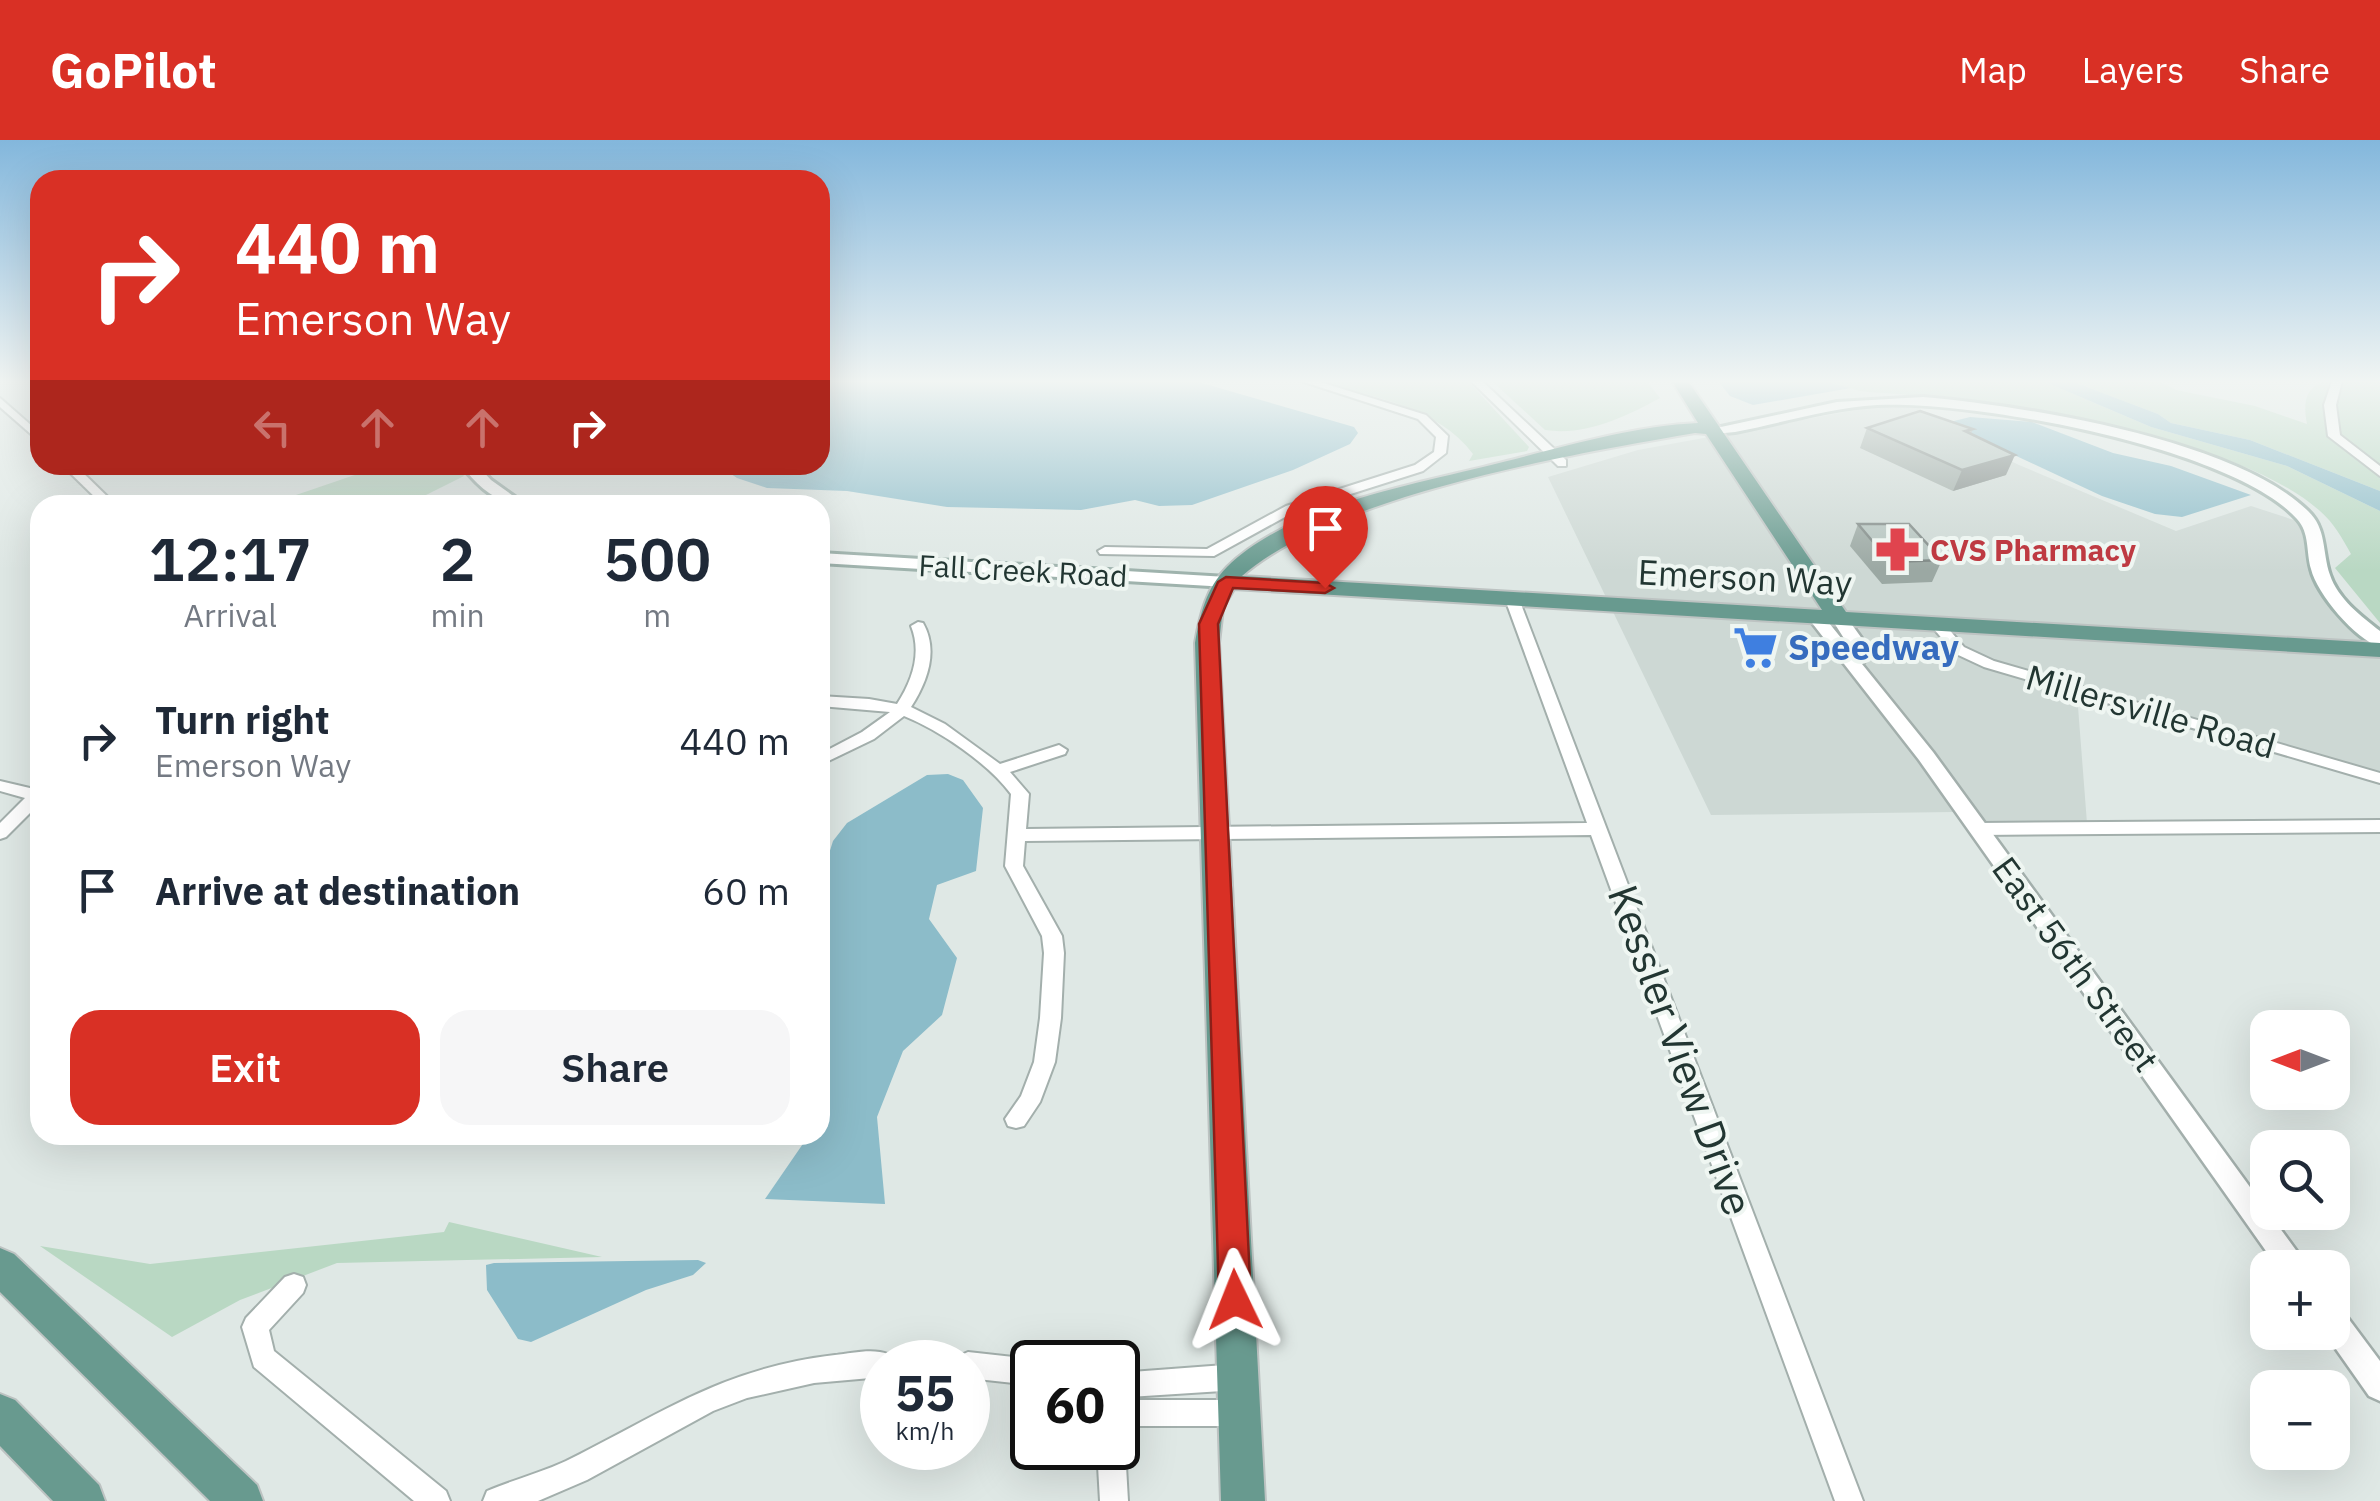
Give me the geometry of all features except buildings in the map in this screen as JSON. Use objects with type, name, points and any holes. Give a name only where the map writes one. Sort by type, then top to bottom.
[{"type":"main road","points":[[1243,1501],[1207,643],[1212,608],[1226,582],[1248,559],[1326,518],[1390,501],[1405,501],[1605,445]]},
{"type":"main road","points":[[1556,459],[1632,445]]},
{"type":"main road","name":"East 56th Street","points":[[1712,445],[1827,617]]},
{"type":"main road","points":[[2145,445],[2185,455],[2254,482],[2304,516],[2318,537],[2321,577],[2380,641]]},
{"type":"main road","points":[[478,475],[503,495]]},
{"type":"main road","name":"Fall Creek Road","points":[[830,559],[1226,582]]},
{"type":"main road","name":"Emerson Way","points":[[1226,582],[2380,650]]},
{"type":"main road","points":[[2306,645],[2380,668]]},
{"type":"main road","points":[[0,1266],[241,1501]]},
{"type":"main road","points":[[0,1415],[84,1501]]},
{"type":"street","points":[[1105,552],[1209,552],[1290,509],[1430,462],[1442,445]]},
{"type":"street","points":[[1541,445],[1556,459]]},
{"type":"street","points":[[2345,445],[2380,472]]},
{"type":"street","points":[[78,475],[100,495]]},
{"type":"street","points":[[1364,484],[1390,501]]},
{"type":"street","name":"Kessler View Drive","points":[[1512,600],[1849,1501]]},
{"type":"street","name":"East 56th Street","points":[[1827,617],[1841,653],[1856,661],[2282,1250]]},
{"type":"street","name":"Millersville Road","points":[[1936,623],[1958,650],[1989,664],[2380,778]]},
{"type":"street","points":[[830,755],[875,733],[905,708],[926,646],[918,626]]},
{"type":"street","points":[[830,702],[905,708],[940,725],[998,770],[1020,794],[1016,875],[1052,936],[1054,953],[1045,1065],[1035,1093],[1016,1119]]},
{"type":"street","points":[[998,770],[1059,750]]},
{"type":"street","points":[[0,786],[30,793]]},
{"type":"street","points":[[0,833],[30,804]]},
{"type":"street","points":[[1979,830],[2380,826]]},
{"type":"street","points":[[1017,835],[1600,829]]},
{"type":"street","points":[[294,1285],[255,1327],[262,1358],[436,1501]]},
{"type":"street","points":[[2350,1344],[2379,1383]]},
{"type":"street","points":[[497,1501],[544,1493],[724,1393],[784,1375],[860,1366]]},
{"type":"street","points":[[1140,1382],[1238,1377]]},
{"type":"street","points":[[1140,1414],[1240,1414]]},
{"type":"street","points":[[1112,1470],[1114,1501]]},
{"type":"shaded area","points":[[1668,445],[1977,445],[2176,531],[2251,506],[2300,522],[2310,573],[2363,636],[2380,649],[2380,782],[2077,694],[2087,823],[1962,823],[1954,812],[1711,815],[1548,477]]},
{"type":"green space","points":[[1465,445],[1529,447],[1527,451],[1469,461],[1473,454]]},
{"type":"green space","points":[[2182,445],[2212,445],[2287,466],[2380,511],[2380,623],[2335,568],[2351,554],[2325,516],[2280,483]]},
{"type":"green space","points":[[2262,445],[2380,445],[2380,491]]},
{"type":"green space","points":[[355,475],[464,476],[426,495],[296,495]]},
{"type":"green space","points":[[449,1222],[602,1257],[337,1263],[240,1300],[172,1337],[40,1246],[150,1264],[444,1232]]},
{"type":"water","points":[[830,445],[1349,445],[1293,470],[1192,505],[1159,506],[1135,500],[1081,510],[947,507],[847,491],[767,488],[733,475],[830,475]]},
{"type":"water","points":[[1992,445],[2091,445],[2171,466],[2251,495],[2182,517],[2155,514],[2102,496]]},
{"type":"water","points":[[2212,445],[2262,445],[2380,491],[2380,511],[2287,466]]},
{"type":"water","points":[[948,774],[963,780],[983,808],[976,871],[937,885],[929,919],[957,958],[942,1015],[903,1051],[877,1117],[885,1204],[765,1199],[802,1145],[830,1145],[833,841],[847,823],[927,775]]},
{"type":"water","points":[[494,1263],[706,1263],[693,1275],[646,1290],[531,1342],[518,1339],[487,1290],[486,1265]]},
{"type":"place","name":"CVS Pharmacy","points":[[1897,549]]},
{"type":"place","name":"Speedway","points":[[1755,647]]},
{"type":"route","points":[[1235,1300],[1208,624],[1226,582],[1325,588]]}]
